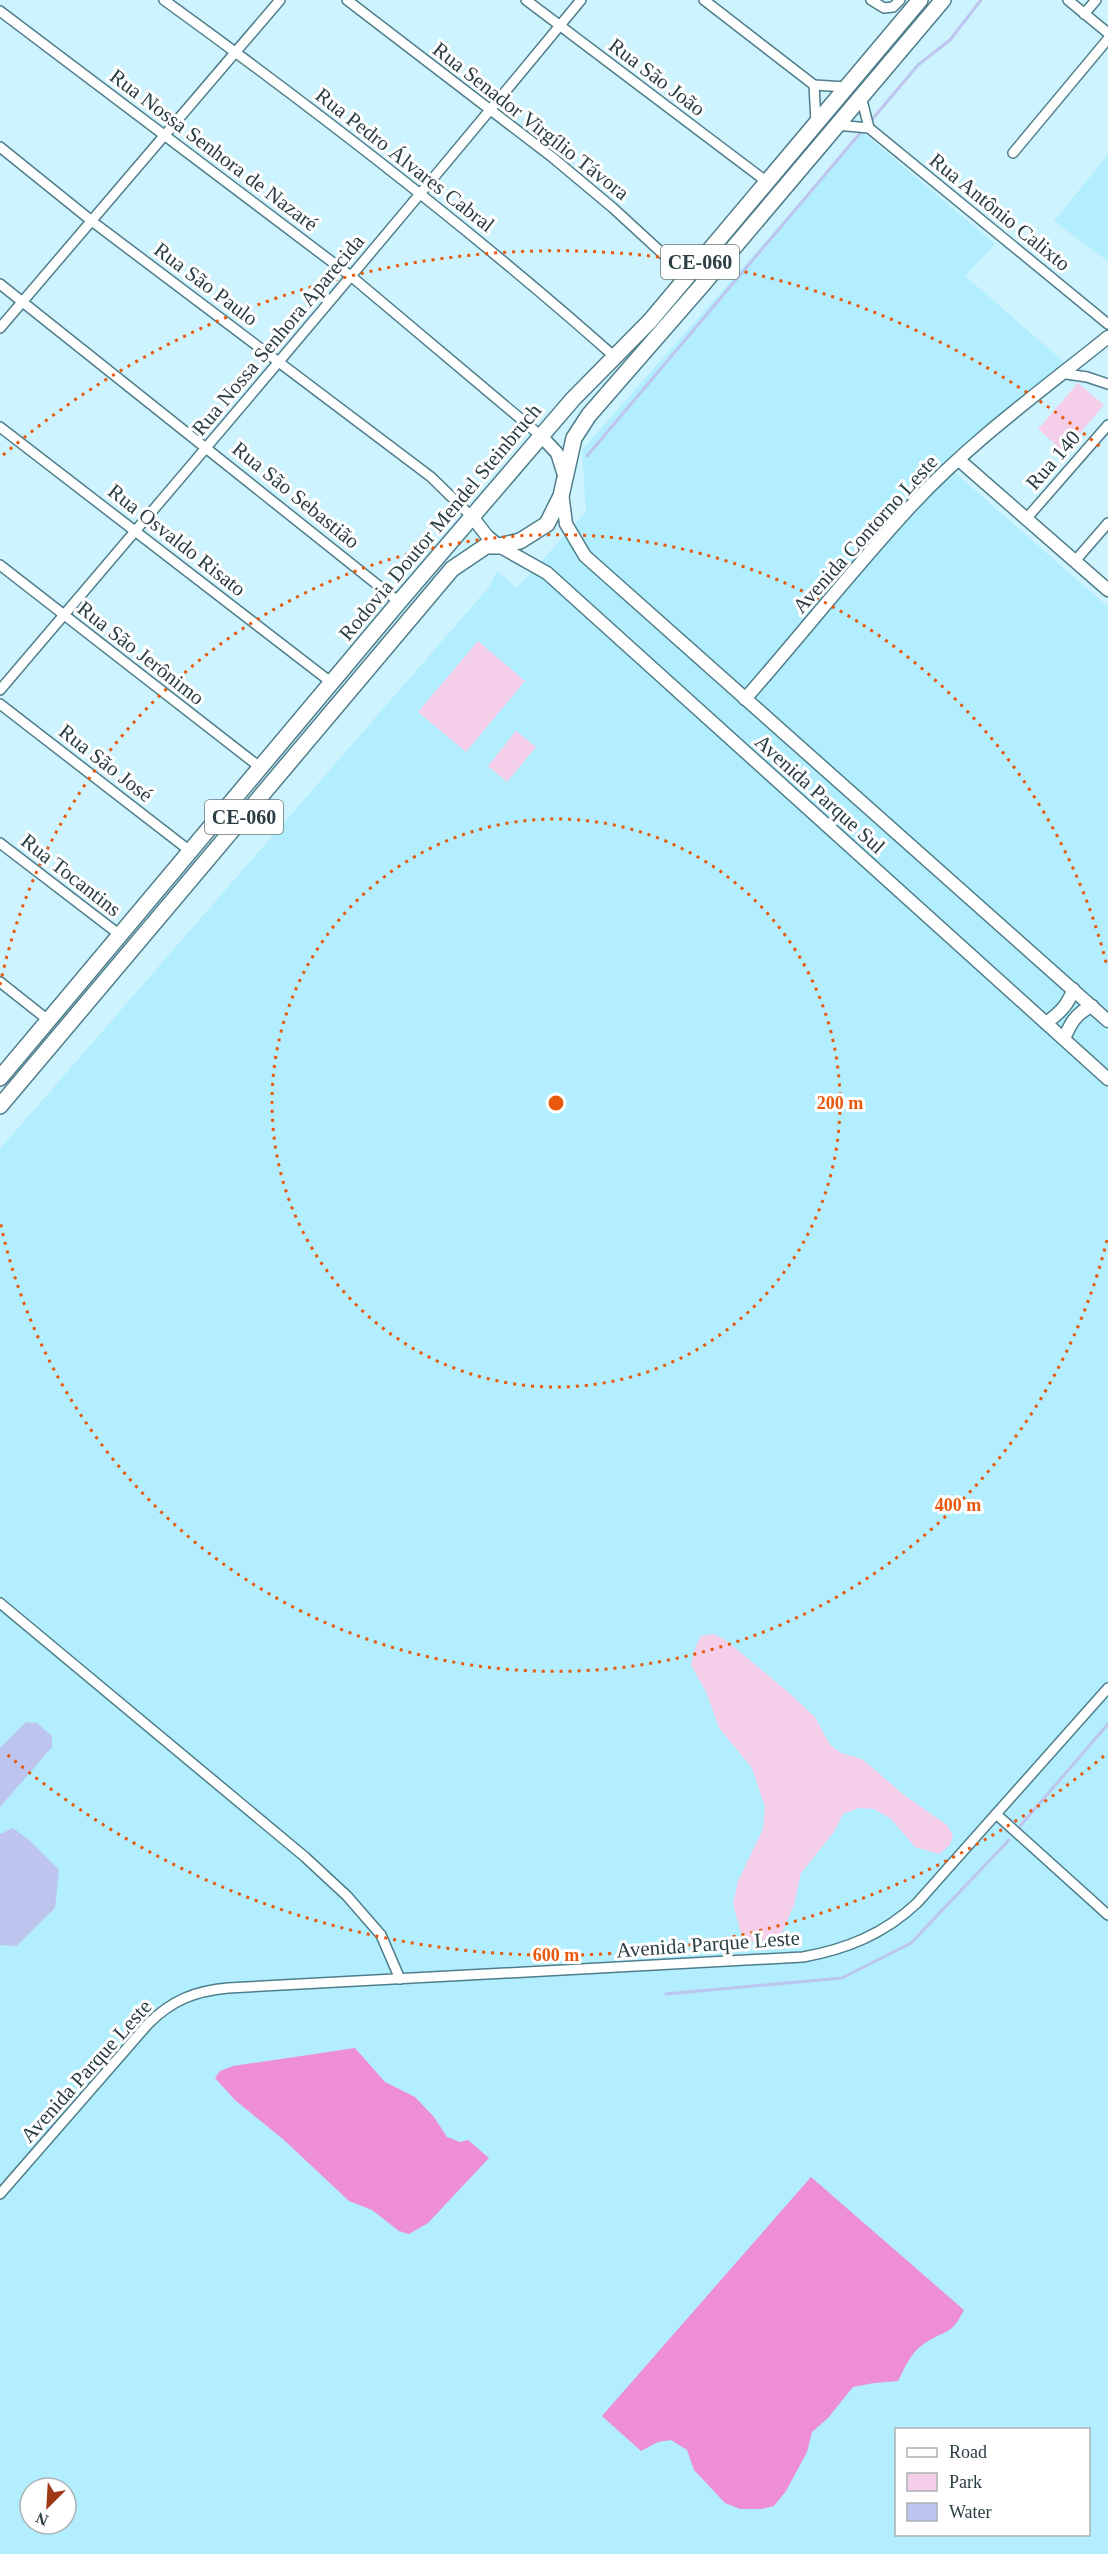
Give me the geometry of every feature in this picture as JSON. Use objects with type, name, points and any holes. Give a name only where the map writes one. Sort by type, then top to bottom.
[{"type":"highway","name":"Rodovia Doutor Mendel Steinbruch","points":[[0,1106],[430,594],[464,559],[486,546],[499,546],[520,541],[547,524],[561,496],[574,438],[584,421],[943,0]]},
{"type":"highway","name":"Rodovia Doutor Mendel Steinbruch","points":[[0,1078],[541,436],[573,399],[616,358],[688,277],[916,1]]},
{"type":"street","name":"Rua Pedro Álvares Cabral","points":[[164,0],[421,193],[522,275],[616,358]]},
{"type":"street","points":[[0,327],[93,222],[280,0]]},
{"type":"street","name":"Rua Senador Virgílio Távora","points":[[347,0],[613,208],[688,277]]},
{"type":"street","name":"Rua São João","points":[[526,0],[767,182]]},
{"type":"street","name":"Rua Nossa Senhora Aparecida","points":[[0,690],[352,277],[581,0]]},
{"type":"street","points":[[704,0],[814,85],[846,87]]},
{"type":"street","points":[[871,0],[884,8],[893,7],[900,0]]},
{"type":"street","points":[[1068,0],[1108,33]]},
{"type":"street","points":[[1084,14],[1096,0]]},
{"type":"street","name":"Rua Nossa Senhora de Nazaré","points":[[0,11],[352,277],[541,436]]},
{"type":"street","points":[[1013,153],[1108,39]]},
{"type":"street","points":[[814,85],[815,124]]},
{"type":"street","points":[[835,125],[870,128],[861,96]]},
{"type":"street","name":"Rua Antônio Calixto","points":[[870,128],[1108,324]]},
{"type":"street","name":"Rua São Paulo","points":[[0,147],[93,222],[430,477],[473,518]]},
{"type":"street","name":"Rua São Sebastião","points":[[0,284],[399,602]]},
{"type":"street","name":"Avenida Contorno Leste","points":[[745,699],[912,505],[959,460],[1060,374],[1108,337]]},
{"type":"street","points":[[1060,374],[1087,377],[1108,384]]},
{"type":"street","name":"Rua 140","points":[[1026,519],[1108,425]]},
{"type":"street","name":"Rua Osvaldo Risato","points":[[0,427],[332,682]]},
{"type":"street","name":"Avenida Parque Sul","points":[[541,436],[557,453],[562,464],[564,474],[561,496],[566,524],[585,555],[1108,1021]]},
{"type":"street","points":[[959,460],[1108,590]]},
{"type":"street","name":"Avenida Parque Sul","points":[[473,518],[486,536],[499,546],[547,573],[1108,1079]]},
{"type":"street","points":[[1075,561],[1108,523]]},
{"type":"street","name":"Rua São Jerônimo","points":[[0,566],[261,768]]},
{"type":"street","name":"Rua São José","points":[[0,704],[190,851]]},
{"type":"street","name":"Rua Tocantins","points":[[0,843],[120,935]]},
{"type":"street","points":[[0,982],[48,1020]]},
{"type":"street","points":[[1046,1023],[1058,1014],[1071,999],[1072,989]]},
{"type":"street","points":[[1064,1039],[1070,1024],[1081,1011],[1092,1006]]},
{"type":"street","points":[[0,1603],[305,1857],[347,1896],[381,1935],[400,1979]]},
{"type":"street","name":"Avenida Parque Leste","points":[[0,2194],[148,2024],[164,2009],[192,1994],[219,1989],[803,1957],[825,1953],[865,1940],[907,1912],[1108,1689]]},
{"type":"street","points":[[996,1814],[1108,1915]]},
{"type":"shaded area","points":[[862,132],[995,244],[965,276],[1064,362],[944,463],[1108,607],[1108,2554],[0,2554],[0,1149],[490,586],[497,571],[517,588],[586,512],[582,450]]},
{"type":"shaded area","points":[[1108,155],[1108,261],[1054,221]]},
{"type":"shaded area","points":[[355,2048],[385,2082],[415,2097],[434,2117],[447,2137],[460,2142],[468,2140],[489,2158],[428,2223],[409,2234],[399,2231],[372,2210],[349,2201],[284,2140],[235,2100],[215,2078],[220,2071],[233,2066]]},
{"type":"shaded area","points":[[811,2177],[964,2310],[952,2328],[925,2343],[916,2351],[898,2381],[853,2387],[828,2418],[812,2432],[807,2452],[786,2491],[774,2506],[762,2509],[740,2509],[725,2503],[694,2470],[687,2450],[671,2440],[658,2442],[641,2451],[602,2416]]},
{"type":"green space","points":[[1078,383],[1104,405],[1064,452],[1038,429]]},
{"type":"green space","points":[[478,641],[525,681],[466,752],[418,712]]},
{"type":"green space","points":[[516,731],[536,747],[507,782],[488,766]]},
{"type":"green space","points":[[713,1634],[724,1639],[815,1717],[830,1745],[841,1753],[862,1759],[904,1795],[947,1825],[953,1835],[950,1845],[939,1854],[915,1847],[891,1819],[874,1809],[859,1808],[843,1814],[834,1832],[801,1873],[794,1905],[781,1935],[756,1943],[742,1937],[733,1904],[738,1881],[763,1829],[765,1807],[752,1768],[719,1728],[706,1692],[691,1665],[701,1636]]},
{"type":"water","points":[[26,1722],[37,1723],[52,1736],[52,1747],[0,1807],[0,1748]]},
{"type":"water","points":[[13,1828],[29,1840],[59,1870],[55,1908],[17,1946],[0,1945],[0,1834]]},
{"type":"waterway","points":[[870,122],[918,65],[950,40],[981,0]]},
{"type":"waterway","points":[[587,456],[861,132]]},
{"type":"waterway","points":[[1020,1826],[1108,1724]]},
{"type":"waterway","points":[[666,1994],[842,1978],[911,1943],[1009,1840]]}]
